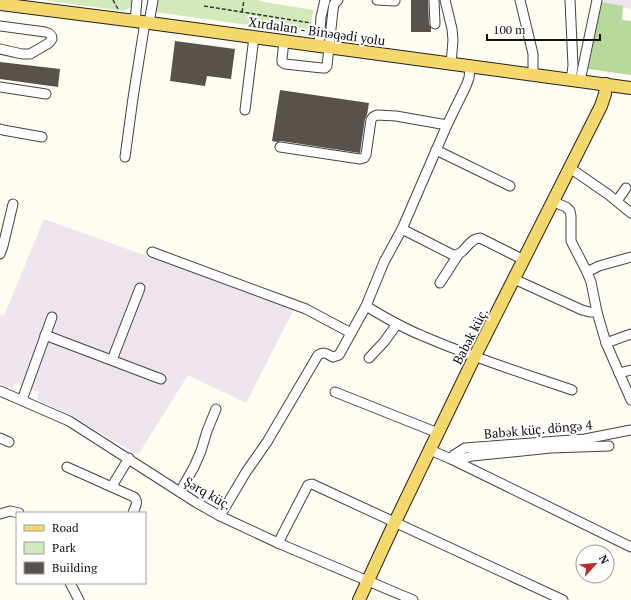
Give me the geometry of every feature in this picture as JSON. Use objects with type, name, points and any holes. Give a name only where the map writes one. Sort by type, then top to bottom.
[{"type":"main road","name":"Xırdalan - Binəqədi yolu","points":[[0,4],[631,88]]},
{"type":"main road","name":"Babək küç.","points":[[359,600],[475,356],[602,106],[606,84]]},
{"type":"street","points":[[136,0],[143,22]]},
{"type":"street","points":[[126,157],[143,22],[153,0]]},
{"type":"street","points":[[284,41],[282,62],[285,64],[325,68],[327,66],[321,17],[325,0]]},
{"type":"street","points":[[324,46],[334,4],[338,0]]},
{"type":"street","points":[[377,0],[395,1]]},
{"type":"street","points":[[434,0],[435,24]]},
{"type":"street","points":[[445,0],[453,40],[451,64]]},
{"type":"street","points":[[520,0],[533,54],[533,75]]},
{"type":"street","points":[[570,0],[573,66],[576,81]]},
{"type":"street","points":[[576,81],[597,0]]},
{"type":"street","points":[[0,26],[45,32],[50,33],[52,36],[49,43],[30,54],[22,54],[0,49]]},
{"type":"street","points":[[245,110],[254,37]]},
{"type":"street","points":[[220,516],[246,472],[267,442],[318,355],[324,352],[333,357],[339,355],[366,306],[384,262],[402,229],[447,125],[466,86],[469,78],[470,67]]},
{"type":"street","points":[[0,86],[46,94]]},
{"type":"street","points":[[280,147],[360,159],[364,158],[366,155],[371,120],[377,115],[396,116],[447,125]]},
{"type":"street","points":[[0,129],[42,137]]},
{"type":"street","points":[[436,150],[510,186]]},
{"type":"street","points":[[570,168],[617,201],[631,213]]},
{"type":"street","points":[[617,201],[626,188]]},
{"type":"street","points":[[554,202],[566,207],[570,211],[571,241],[591,282],[597,312],[606,343],[631,400]]},
{"type":"street","points":[[0,254],[13,204]]},
{"type":"street","points":[[402,229],[453,255],[458,255]]},
{"type":"street","points":[[440,283],[458,255],[472,240],[480,238],[524,260]]},
{"type":"street","points":[[152,252],[306,309],[351,333]]},
{"type":"street","points":[[587,272],[599,266],[631,257]]},
{"type":"street","points":[[514,279],[582,310],[597,312]]},
{"type":"street","points":[[112,360],[140,288]]},
{"type":"street","points":[[366,306],[397,324],[423,336],[572,390]]},
{"type":"street","points":[[22,400],[52,317]]},
{"type":"street","points":[[368,358],[384,342],[397,324]]},
{"type":"street","points":[[606,343],[631,334]]},
{"type":"street","points":[[45,335],[161,379]]},
{"type":"street","points":[[619,373],[631,370]]},
{"type":"street","name":"Şərq küç.","points":[[0,392],[69,420],[197,503],[220,516],[278,543],[412,600]]},
{"type":"street","points":[[335,392],[438,433]]},
{"type":"street","points":[[180,492],[201,451],[216,409]]},
{"type":"street","name":"Babək küç. döngə 4","points":[[455,460],[454,455],[465,448],[585,439],[631,430]]},
{"type":"street","points":[[0,438],[9,442]]},
{"type":"street","points":[[455,460],[551,448],[609,446]]},
{"type":"street","points":[[430,450],[455,460],[631,547]]},
{"type":"street","points":[[112,486],[129,458]]},
{"type":"street","points":[[67,467],[134,497],[137,500],[137,503],[133,512]]},
{"type":"street","points":[[278,543],[310,484],[563,600]]},
{"type":"street","points":[[0,514],[10,511],[16,512]]},
{"type":"street","points":[[71,584],[79,600]]},
{"type":"path","points":[[113,0],[119,10]]},
{"type":"path","points":[[242,12],[244,0]]},
{"type":"path","points":[[204,6],[311,23]]},
{"type":"shaded area","points":[[602,0],[631,0],[631,9],[602,2]]},
{"type":"shaded area","points":[[44,219],[294,309],[246,403],[188,375],[138,455],[73,417],[37,399],[39,392],[15,383],[13,389],[0,384],[0,315],[4,316]]},
{"type":"green space","points":[[43,0],[131,0],[131,7],[123,11]]},
{"type":"green space","points":[[158,0],[258,0],[313,10],[310,34],[156,12]]},
{"type":"green space","points":[[602,2],[623,6],[622,20],[631,21],[631,75],[588,69]]},
{"type":"building","points":[[411,0],[428,0],[429,24],[431,32],[411,32]]},
{"type":"building","points":[[175,41],[235,49],[231,79],[207,76],[205,86],[170,81]]},
{"type":"building","points":[[0,62],[60,69],[58,87],[0,79]]},
{"type":"building","points":[[280,90],[369,103],[360,153],[281,141],[272,141]]}]
